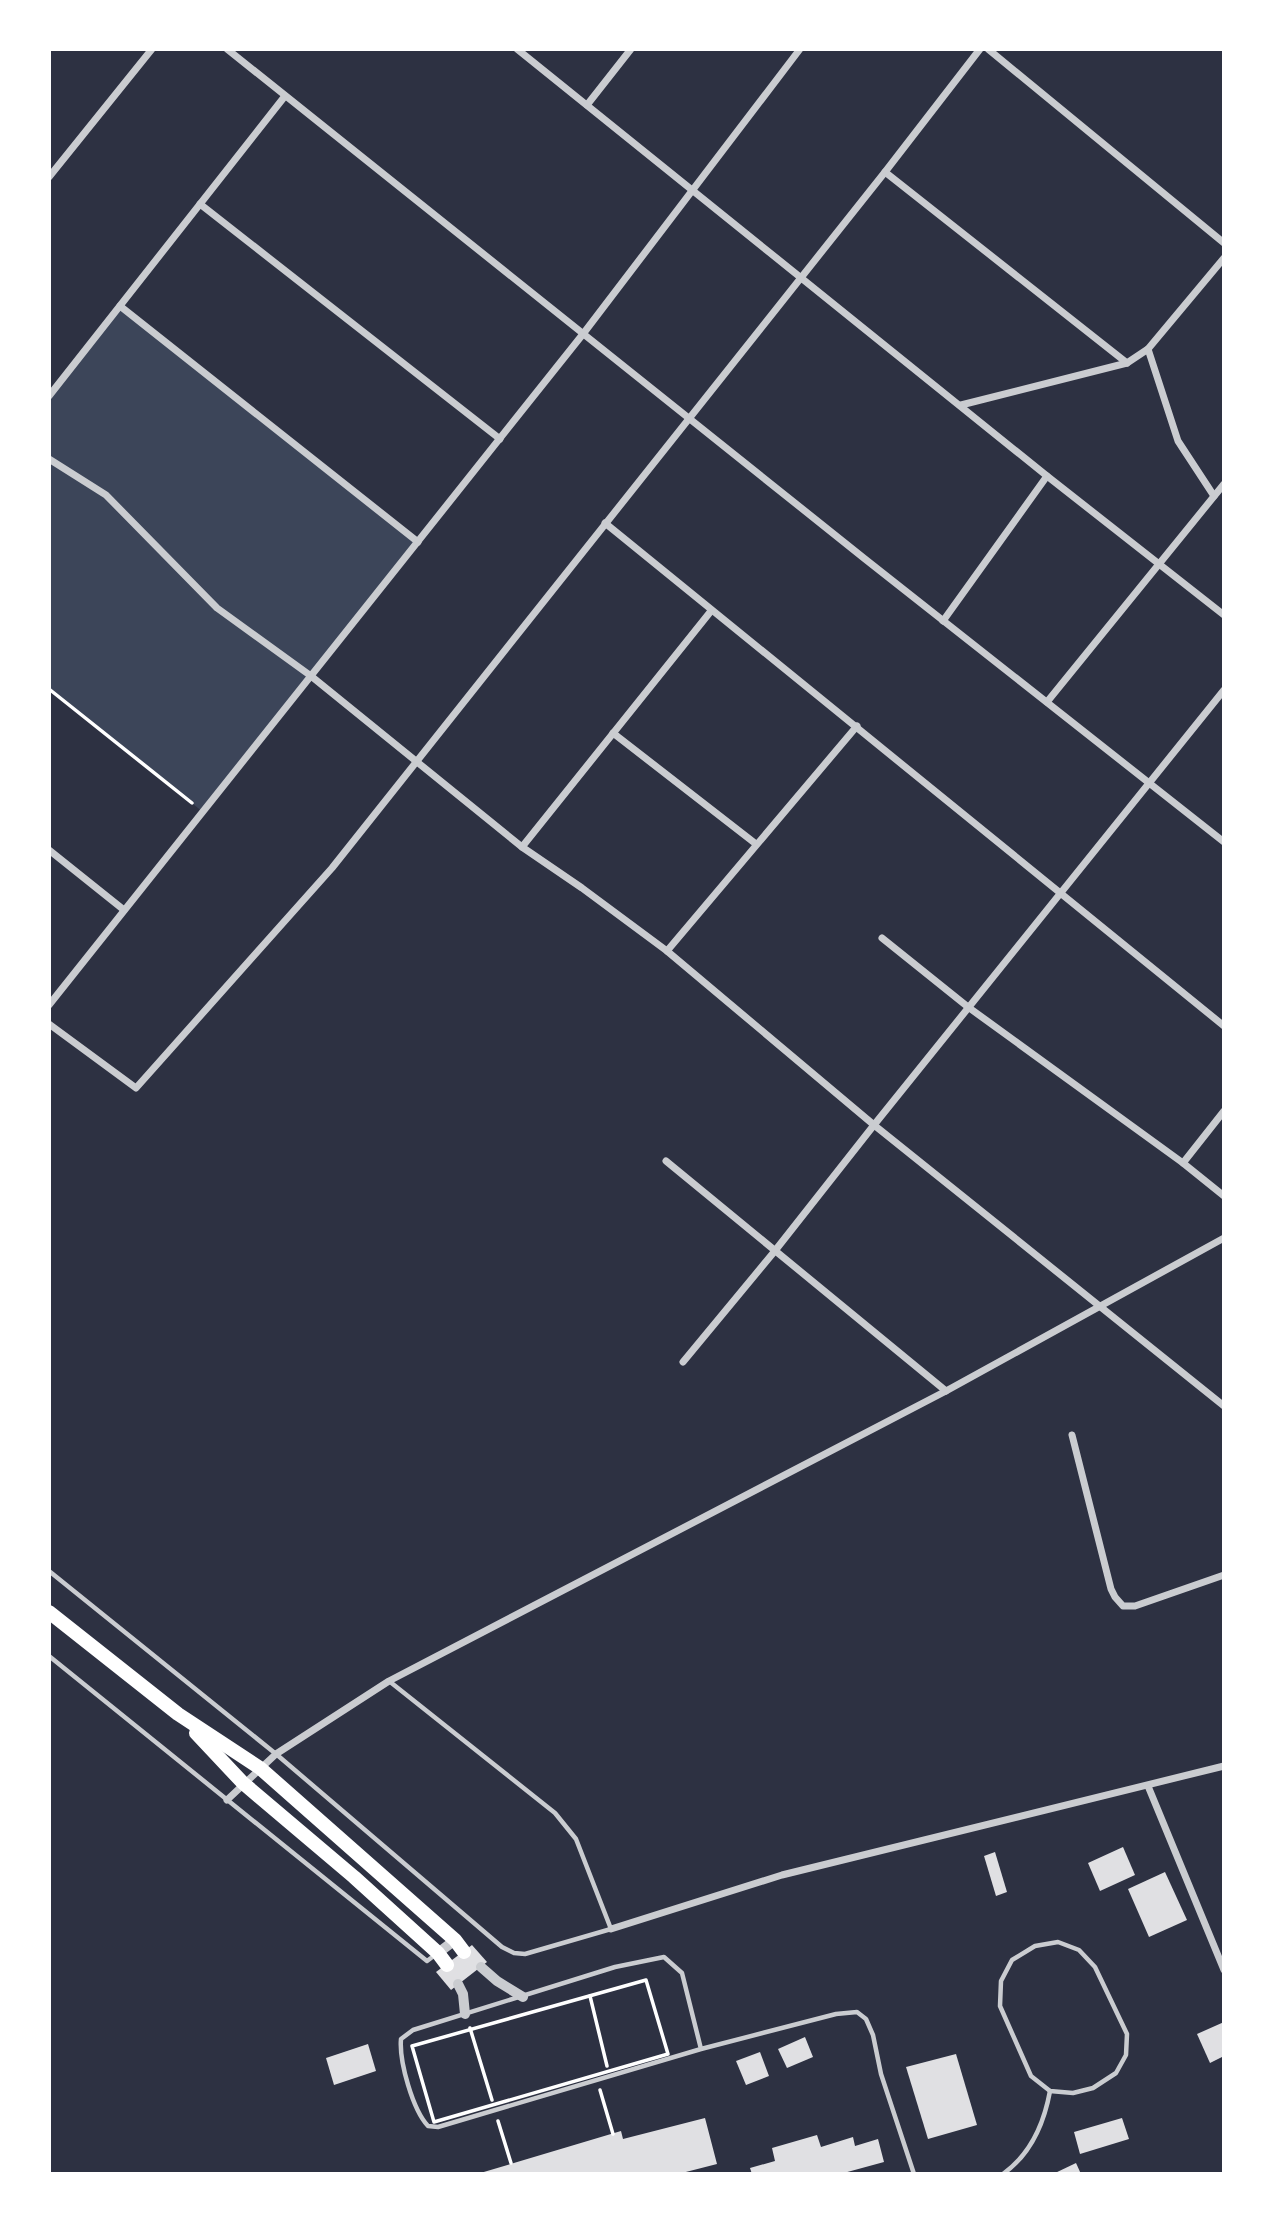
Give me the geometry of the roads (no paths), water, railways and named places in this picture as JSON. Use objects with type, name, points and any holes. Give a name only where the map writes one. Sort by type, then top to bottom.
[{"type":"main road","points":[[49,1612],[178,1714],[260,1768],[459,1946]]},
{"type":"main road","points":[[178,1714],[243,1783],[354,1877],[442,1959]]},
{"type":"street","points":[[49,177],[152,49]]},
{"type":"street","points":[[227,49],[1224,842]]},
{"type":"street","points":[[517,49],[1047,476],[1224,615]]},
{"type":"street","points":[[587,105],[631,49]]},
{"type":"street","points":[[49,1005],[583,334],[800,49]]},
{"type":"street","points":[[49,1024],[136,1088],[332,869],[885,172],[979,49]]},
{"type":"street","points":[[988,49],[1224,243]]},
{"type":"street","points":[[49,396],[285,96]]},
{"type":"street","points":[[885,172],[1127,363]]},
{"type":"street","points":[[200,204],[500,439]]},
{"type":"street","points":[[961,405],[1127,363],[1148,349],[1224,258]]},
{"type":"street","points":[[120,306],[418,542]]},
{"type":"street","points":[[1148,349],[1178,441],[1214,496]]},
{"type":"street","points":[[49,459],[106,495],[217,608],[311,676],[522,848],[582,888],[667,951],[874,1125],[1224,1406]]},
{"type":"street","points":[[943,621],[1047,476]]},
{"type":"street","points":[[1046,702],[1224,484]]},
{"type":"street","points":[[605,523],[1224,1026]]},
{"type":"street","points":[[522,848],[711,611]]},
{"type":"street","points":[[683,1362],[1224,690]]},
{"type":"street","points":[[667,951],[857,726]]},
{"type":"street","points":[[613,733],[756,844]]},
{"type":"street","points":[[49,850],[124,910]]},
{"type":"street","points":[[882,937],[968,1007],[1183,1163],[1224,1196]]},
{"type":"street","points":[[1183,1163],[1224,1111]]},
{"type":"street","points":[[666,1161],[946,1391]]},
{"type":"street","points":[[227,1800],[276,1754],[389,1681],[946,1391],[1224,1238]]},
{"type":"street","points":[[1072,1435],[1111,1589],[1123,1606],[1135,1606],[1224,1575]]},
{"type":"street","points":[[611,1929],[795,1872],[1224,1766]]},
{"type":"street","points":[[1148,1786],[1224,1970]]},
{"type":"street","points":[[442,1959],[459,1946]]},
{"type":"street","points":[[481,1967],[523,1997]]},
{"type":"street","points":[[458,1984],[463,1994],[465,2014]]},
{"type":"lane","points":[[49,1571],[276,1754],[502,1947],[514,1953],[525,1954],[611,1929],[576,1839],[555,1813],[389,1681]]},
{"type":"lane","points":[[49,1656],[427,1961],[442,1959]]},
{"type":"lane","points":[[1058,1942],[1079,1950],[1095,1967],[1127,2034],[1126,2055],[1116,2073],[1093,2088],[1073,2093],[1050,2091],[1031,2076],[1000,2006],[1001,1981],[1012,1959],[1035,1946],[1058,1942]]},
{"type":"lane","points":[[701,2049],[682,1973],[664,1957],[615,1967],[413,2031],[401,2039],[400,2052],[419,2116],[428,2126],[438,2127],[494,2107],[597,2077],[836,2014],[857,2012],[866,2019],[873,2035],[881,2074],[914,2174]]},
{"type":"lane","points":[[1003,2174],[1033,2144],[1046,2114],[1050,2091]]}]
